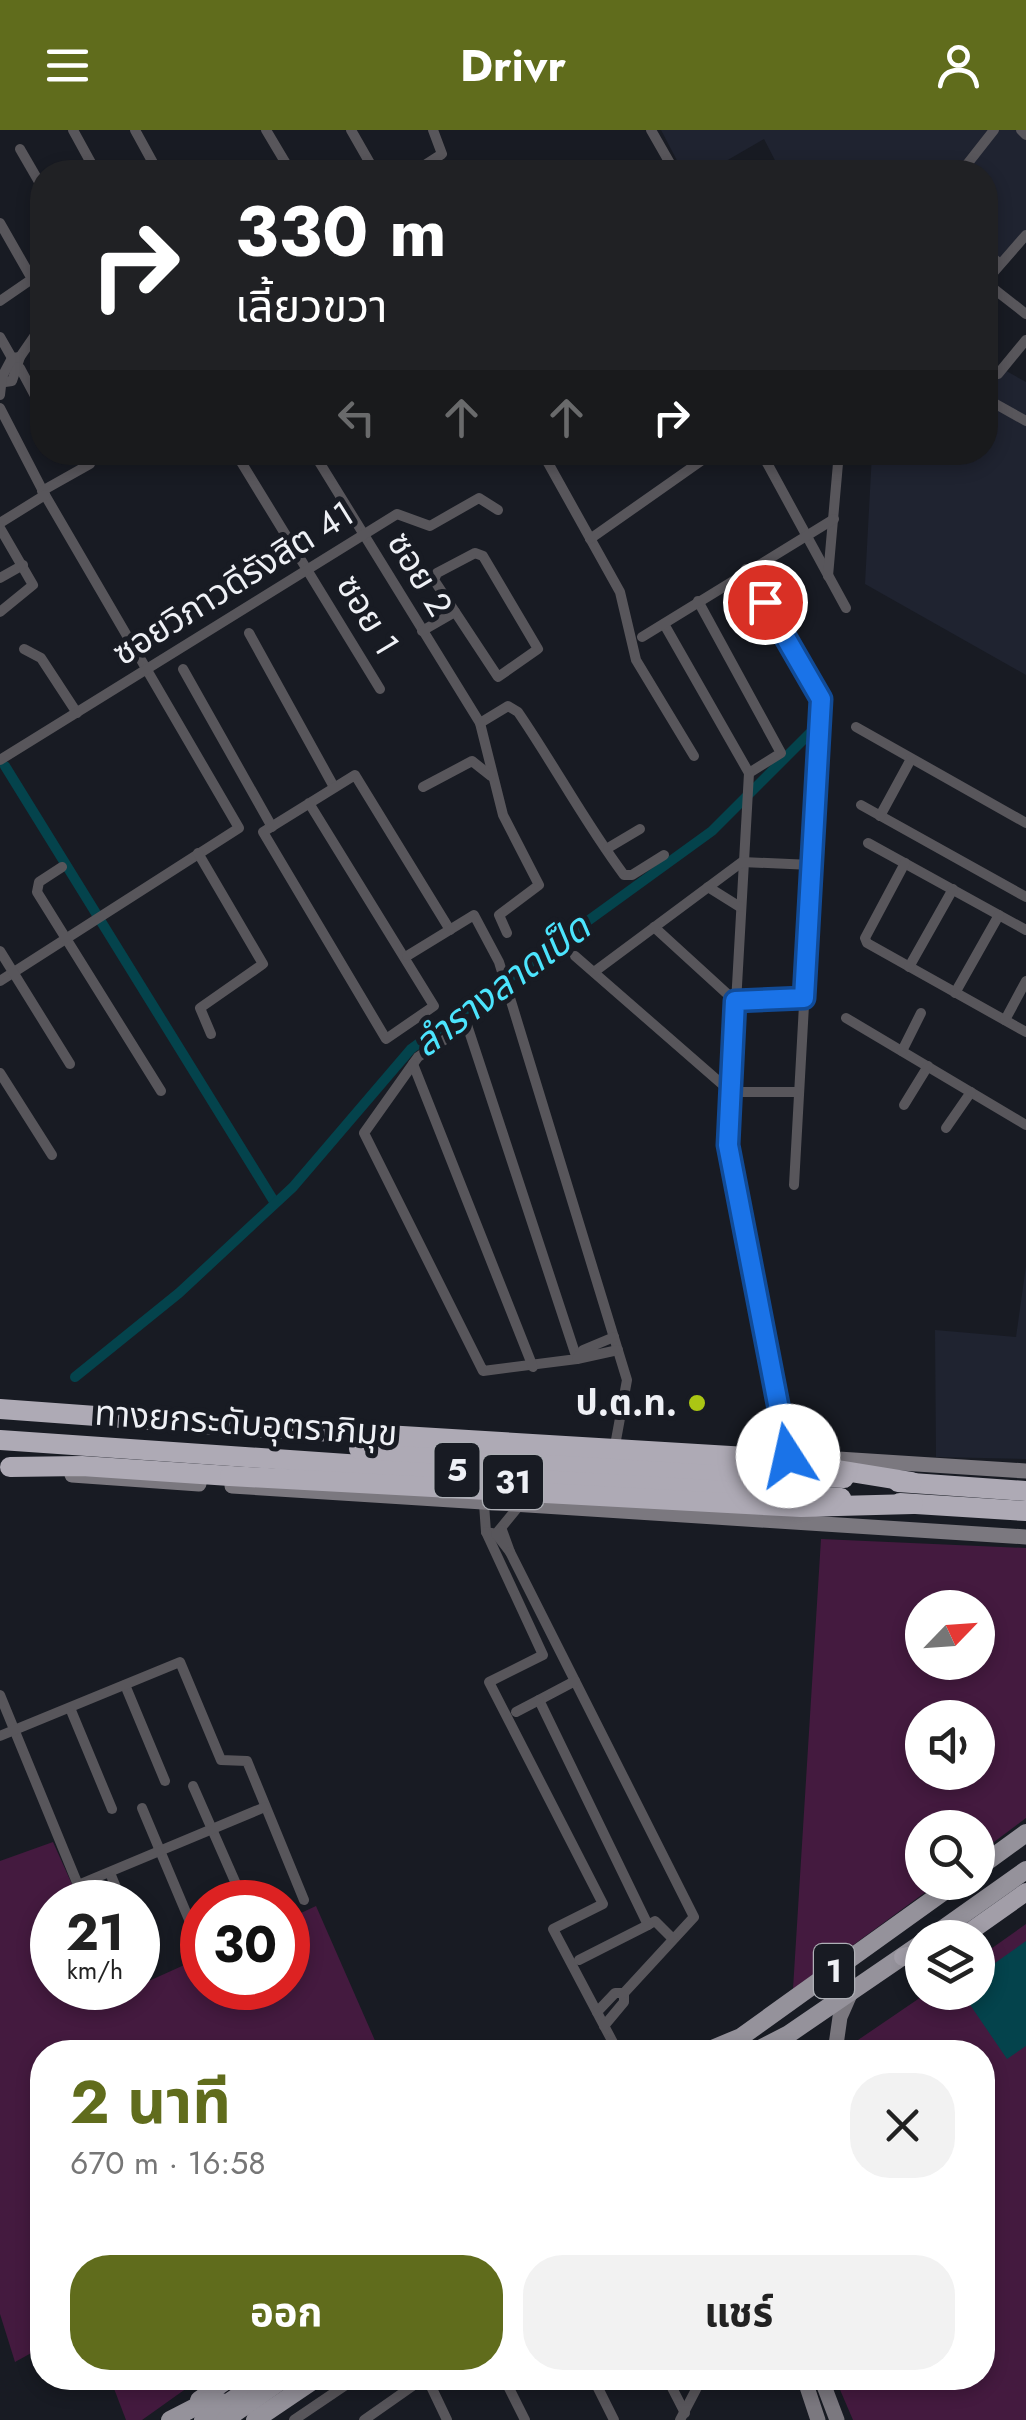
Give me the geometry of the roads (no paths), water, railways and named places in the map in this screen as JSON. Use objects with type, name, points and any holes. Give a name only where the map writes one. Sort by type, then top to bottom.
[{"type":"highway","name":"5","points":[[0,1407],[764,1458],[912,1493]]},
{"type":"highway","name":"31","points":[[0,1419],[1026,1484]]},
{"type":"highway","name":"ทางยกระดับอุตราภิมุข","points":[[0,1427],[912,1493],[1026,1514]]},
{"type":"highway","name":"ทางยกระดับอุตราภิมุข","points":[[0,1440],[912,1493],[1026,1491]]},
{"type":"highway","points":[[762,1468],[797,1457]]},
{"type":"highway","name":"5","points":[[3,1461],[800,1507],[912,1493]]},
{"type":"highway","name":"31","points":[[3,1461],[1026,1514]]},
{"type":"highway","points":[[986,1920],[1026,1892]]},
{"type":"main road","name":"31","points":[[0,1407],[616,1440],[797,1457],[1026,1471]]},
{"type":"main road","name":"31","points":[[3,1461],[518,1507],[1026,1537]]},
{"type":"main road","points":[[995,1856],[1026,1833]]},
{"type":"main road","points":[[955,1920],[1026,1870]]},
{"type":"main road","name":"1","points":[[734,2040],[932,1900]]},
{"type":"main road","name":"1","points":[[785,2040],[903,1957]]},
{"type":"main road","points":[[836,2040],[840,2017],[851,1992]]},
{"type":"main road","points":[[777,2040],[789,2034]]},
{"type":"main road","points":[[738,2040],[741,2037]]},
{"type":"main road","points":[[170,2420],[213,2390]]},
{"type":"main road","points":[[203,2420],[247,2390]]},
{"type":"main road","points":[[227,2420],[269,2390]]},
{"type":"main road","points":[[255,2420],[300,2390]]},
{"type":"main road","points":[[808,2390],[818,2420]]},
{"type":"main road","points":[[826,2390],[837,2420]]},
{"type":"main road","points":[[170,2420],[214,2400],[227,2408],[227,2420]]},
{"type":"street","points":[[73,130],[89,160]]},
{"type":"street","points":[[135,130],[151,160]]},
{"type":"street","points":[[266,130],[283,160]]},
{"type":"street","points":[[350,130],[368,160]]},
{"type":"street","points":[[433,160],[442,154],[434,130]]},
{"type":"street","points":[[651,130],[668,160]]},
{"type":"street","points":[[970,160],[994,130]]},
{"type":"street","points":[[20,149],[30,167]]},
{"type":"street","points":[[0,222],[30,275]]},
{"type":"street","points":[[998,266],[1026,236]]},
{"type":"street","points":[[0,301],[30,280]]},
{"type":"street","points":[[998,292],[1026,314]]},
{"type":"street","points":[[0,337],[30,386]]},
{"type":"street","points":[[998,374],[1026,340]]},
{"type":"street","points":[[0,394],[4,382],[12,381],[17,361],[30,342]]},
{"type":"street","points":[[998,405],[1026,421]]},
{"type":"street","points":[[0,408],[44,493],[239,828],[0,981]]},
{"type":"street","points":[[0,612],[32,589],[0,525],[88,465]]},
{"type":"street","name":"ซอย 1","points":[[243,465],[380,689]]},
{"type":"street","name":"ซอย 2","points":[[322,465],[480,723]]},
{"type":"street","points":[[549,465],[620,592],[636,660],[694,756]]},
{"type":"street","points":[[590,539],[695,465]]},
{"type":"street","points":[[768,465],[846,608]]},
{"type":"street","points":[[828,576],[838,466]]},
{"type":"street","name":"ซอยวิภาวดีรังสิต 41","points":[[0,760],[400,513],[417,524],[430,526],[479,498],[498,510]]},
{"type":"street","points":[[642,638],[804,534],[834,519]]},
{"type":"street","points":[[479,554],[538,649],[498,677],[455,612],[435,576],[479,554]]},
{"type":"street","points":[[0,578],[23,566]]},
{"type":"street","points":[[746,570],[821,699],[794,1185]]},
{"type":"street","points":[[698,601],[781,753],[749,772]]},
{"type":"street","points":[[422,631],[455,612]]},
{"type":"street","points":[[664,624],[749,772],[728,1145],[797,1457]]},
{"type":"street","points":[[249,633],[334,788]]},
{"type":"street","points":[[24,648],[41,658],[77,713]]},
{"type":"street","points":[[183,669],[272,827]]},
{"type":"street","points":[[506,933],[499,914],[539,886],[503,815],[480,723],[508,706],[518,712],[586,824],[628,876],[664,855]]},
{"type":"street","points":[[856,727],[1026,822]]},
{"type":"street","points":[[880,816],[911,759]]},
{"type":"street","points":[[424,788],[472,761],[491,776]]},
{"type":"street","points":[[309,804],[407,956],[434,1006],[386,1039],[263,832],[355,775],[450,930]]},
{"type":"street","points":[[862,806],[1026,897]]},
{"type":"street","points":[[608,848],[640,829]]},
{"type":"street","points":[[868,843],[1026,930]]},
{"type":"street","points":[[198,852],[263,964],[200,1008],[211,1034]]},
{"type":"street","points":[[594,972],[742,862],[812,865]]},
{"type":"street","points":[[905,863],[866,938],[870,945],[1026,1032]]},
{"type":"street","points":[[62,867],[38,882],[37,892],[160,1091]]},
{"type":"street","points":[[708,888],[740,907]]},
{"type":"street","points":[[909,967],[952,889]]},
{"type":"street","points":[[407,956],[474,915],[487,938],[521,1024],[627,1380],[616,1440]]},
{"type":"street","points":[[955,993],[999,915]]},
{"type":"street","points":[[654,927],[735,1001],[804,998]]},
{"type":"street","points":[[0,951],[70,1064]]},
{"type":"street","points":[[575,956],[731,1092],[799,1092]]},
{"type":"street","points":[[1005,1020],[1026,981]]},
{"type":"street","points":[[902,1051],[921,1013]]},
{"type":"street","points":[[846,1018],[1026,1126]]},
{"type":"street","points":[[577,1359],[467,1025],[413,1064],[364,1133],[482,1371],[533,1367],[577,1359],[618,1350]]},
{"type":"street","points":[[413,1064],[533,1367]]},
{"type":"street","points":[[904,1105],[928,1066]]},
{"type":"street","points":[[0,1073],[52,1155]]},
{"type":"street","points":[[946,1128],[970,1092]]},
{"type":"street","points":[[577,1359],[583,1350],[614,1338]]},
{"type":"street","points":[[484,1504],[543,1655],[489,1682],[603,1904],[553,1929],[612,2040]]},
{"type":"street","points":[[495,1532],[518,1507]]},
{"type":"street","points":[[495,1532],[510,1552],[694,1917],[624,1993],[624,2002],[604,2026]]},
{"type":"street","points":[[0,1736],[180,1662],[221,1760],[247,1762],[296,1880]]},
{"type":"street","points":[[516,1712],[575,1682]]},
{"type":"street","points":[[125,1686],[166,1781]]},
{"type":"street","points":[[0,1695],[76,1880]]},
{"type":"street","points":[[539,1700],[648,1925]]},
{"type":"street","points":[[70,1708],[112,1808]]},
{"type":"street","points":[[193,1786],[235,1880]]},
{"type":"street","points":[[142,1808],[180,1898]]},
{"type":"street","points":[[93,1880],[265,1808]]},
{"type":"street","points":[[110,1873],[113,1880]]},
{"type":"street","points":[[579,1960],[655,1921],[673,1939]]},
{"type":"street","points":[[596,2012],[614,1993],[624,1993]]},
{"type":"street","points":[[278,2390],[293,2420],[338,2390]]},
{"type":"street","points":[[369,2419],[409,2390]]},
{"type":"street","points":[[432,2390],[448,2420]]},
{"type":"street","points":[[510,2390],[525,2420]]},
{"type":"street","points":[[598,2390],[614,2420]]},
{"type":"street","points":[[672,2390],[682,2417]]},
{"type":"street","points":[[682,2417],[696,2390]]},
{"type":"water","points":[[1026,1941],[1026,2046],[1007,2059],[974,2010],[995,2010],[995,1963]]},
{"type":"waterway","name":"ลำรางลาดเป็ด","points":[[75,1377],[179,1293],[293,1187],[411,1049],[712,831],[811,732]]},
{"type":"waterway","points":[[5,766],[275,1203]]},
{"type":"place","name":"ป.ต.ท.","points":[[697,1403]]}]
